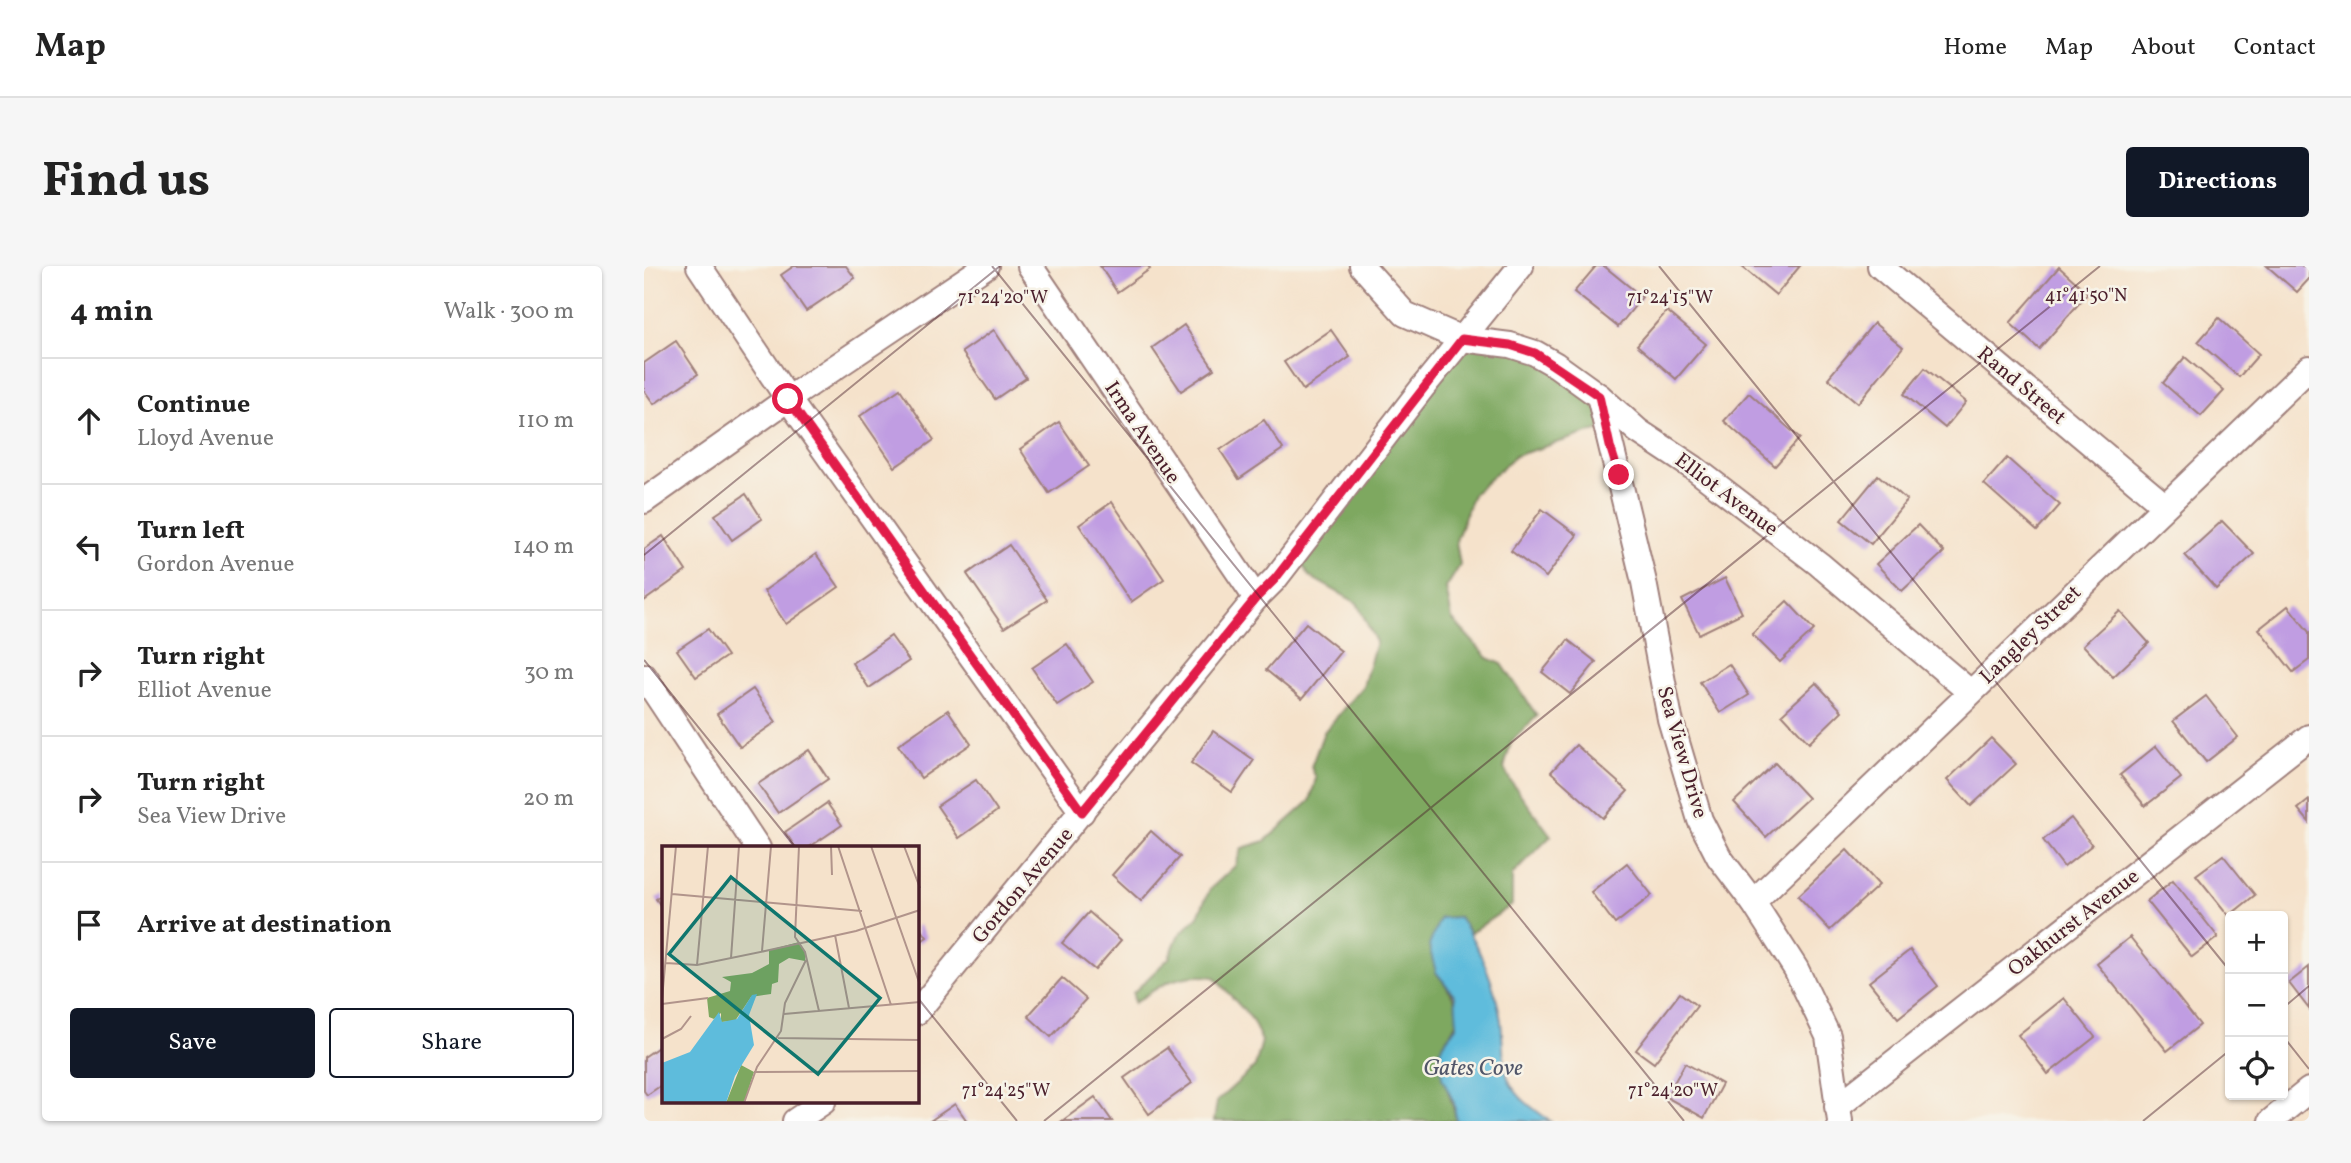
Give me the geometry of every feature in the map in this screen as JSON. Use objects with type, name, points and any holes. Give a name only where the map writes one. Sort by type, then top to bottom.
[{"type":"street","points":[[699,266],[788,399],[1082,812]]},
{"type":"street","points":[[644,501],[788,399],[986,266]]},
{"type":"street","name":"Irma Avenue","points":[[1030,266],[1256,598]]},
{"type":"street","name":"Elliot Avenue","points":[[1362,266],[1405,314],[1462,339],[1510,345],[1535,353],[1599,396],[1638,430],[1694,468],[1819,564],[1970,692]]},
{"type":"street","name":"Gordon Avenue","points":[[919,1010],[1256,598],[1275,579],[1521,266]]},
{"type":"street","name":"Rand Street","points":[[1880,266],[2164,505]]},
{"type":"street","name":"Langley Street","points":[[1753,902],[2309,368]]},
{"type":"street","name":"Sea View Drive","points":[[1599,396],[1644,582],[1670,719],[1700,820],[1719,857],[1753,902],[1796,969],[1828,1035],[1838,1114]]},
{"type":"street","points":[[644,676],[757,846]]},
{"type":"street","name":"Oakhurst Avenue","points":[[1838,1114],[2309,737]]},
{"type":"street","points":[[2271,1121],[2309,1090]]},
{"type":"street","points":[[795,1121],[821,1104]]},
{"type":"green space","points":[[1461,335],[1513,342],[1601,399],[1601,429],[1515,456],[1473,494],[1456,541],[1460,565],[1446,588],[1452,619],[1488,658],[1502,664],[1537,716],[1511,742],[1504,768],[1551,836],[1512,875],[1512,905],[1470,933],[1459,917],[1436,972],[1452,994],[1457,1009],[1455,1026],[1440,1053],[1442,1071],[1456,1121],[1214,1121],[1217,1101],[1255,1067],[1262,1041],[1251,1018],[1214,977],[1191,976],[1171,981],[1134,1003],[1133,993],[1169,958],[1178,936],[1198,916],[1210,889],[1235,866],[1242,848],[1265,841],[1310,801],[1316,778],[1311,767],[1324,732],[1363,686],[1376,642],[1357,603],[1309,576],[1295,549]]},
{"type":"water","name":"Gates Cove","points":[[1459,917],[1474,941],[1491,980],[1501,1021],[1504,1062],[1510,1082],[1524,1101],[1550,1121],[1456,1121],[1454,1103],[1442,1078],[1440,1049],[1457,1025],[1455,996],[1436,972],[1429,946],[1440,918]]},
{"type":"building","points":[[794,266],[846,266],[855,278],[806,311],[781,275]]},
{"type":"building","points":[[1100,266],[1148,266],[1150,269],[1117,292]]},
{"type":"building","points":[[1596,266],[1604,266],[1642,297],[1618,327],[1574,292]]},
{"type":"building","points":[[1741,266],[1800,266],[1776,295]]},
{"type":"building","points":[[2267,266],[2309,266],[2309,279],[2297,292]]},
{"type":"building","points":[[2059,267],[2088,293],[2039,349],[2010,323]]},
{"type":"building","points":[[1667,311],[1706,344],[1676,379],[1637,345]]},
{"type":"building","points":[[2219,318],[2259,354],[2239,377],[2198,342]]},
{"type":"building","points":[[1874,323],[1903,347],[1858,403],[1828,378]]},
{"type":"building","points":[[1184,325],[1214,369],[1181,391],[1152,348]]},
{"type":"building","points":[[994,330],[1026,378],[995,399],[962,352]]},
{"type":"building","points":[[1331,330],[1350,357],[1303,390],[1284,362]]},
{"type":"building","points":[[676,341],[698,374],[654,404],[644,390],[644,363]]},
{"type":"building","points":[[2185,357],[2224,391],[2201,416],[2163,383]]},
{"type":"building","points":[[1925,368],[1966,402],[1945,428],[1904,394]]},
{"type":"building","points":[[900,389],[934,440],[895,467],[860,416]]},
{"type":"building","points":[[1749,393],[1800,438],[1775,466],[1724,421]]},
{"type":"building","points":[[1264,420],[1283,449],[1239,479],[1220,450]]},
{"type":"building","points":[[1059,422],[1089,466],[1049,493],[1020,449]]},
{"type":"building","points":[[2007,458],[2060,505],[2037,531],[1984,484]]},
{"type":"building","points":[[1878,475],[1907,500],[1871,544],[1841,520]]},
{"type":"building","points":[[746,494],[762,519],[732,540],[715,515]]},
{"type":"building","points":[[1112,502],[1164,579],[1131,602],[1079,525]]},
{"type":"building","points":[[1542,509],[1577,535],[1546,577],[1511,551]]},
{"type":"building","points":[[2222,521],[2254,554],[2216,589],[2185,555]]},
{"type":"building","points":[[1918,525],[1944,552],[1902,591],[1876,564]]},
{"type":"building","points":[[663,536],[686,571],[644,601],[644,549]]},
{"type":"building","points":[[1009,545],[1047,600],[1004,628],[967,574]]},
{"type":"building","points":[[816,554],[839,587],[786,624],[764,591]]},
{"type":"building","points":[[1725,578],[1742,613],[1699,634],[1682,600]]},
{"type":"building","points":[[1787,601],[1814,630],[1780,662],[1752,634]]},
{"type":"building","points":[[2288,606],[2309,632],[2309,660],[2293,672],[2259,629]]},
{"type":"building","points":[[2120,611],[2149,643],[2113,677],[2083,645]]},
{"type":"building","points":[[1306,623],[1341,651],[1302,699],[1266,670]]},
{"type":"building","points":[[708,629],[727,656],[696,677],[677,650]]},
{"type":"building","points":[[891,636],[909,661],[869,688],[852,663]]},
{"type":"building","points":[[1568,640],[1596,662],[1570,694],[1542,672]]},
{"type":"building","points":[[1067,644],[1093,682],[1057,705],[1032,668]]},
{"type":"building","points":[[1729,664],[1749,695],[1720,713],[1700,682]]},
{"type":"building","points":[[1816,683],[1842,711],[1809,743],[1782,714]]},
{"type":"building","points":[[753,689],[776,722],[740,747],[717,714]]},
{"type":"building","points":[[2206,696],[2238,737],[2206,762],[2173,721]]},
{"type":"building","points":[[948,710],[971,744],[921,778],[898,745]]},
{"type":"building","points":[[1213,731],[1254,760],[1232,792],[1191,763]]},
{"type":"building","points":[[1991,738],[2016,764],[1971,806],[1947,780]]},
{"type":"building","points":[[1576,745],[1628,791],[1603,818],[1551,772]]},
{"type":"building","points":[[2156,746],[2181,778],[2145,806],[2120,775]]},
{"type":"building","points":[[809,750],[828,779],[778,813],[758,784]]},
{"type":"building","points":[[1775,763],[1808,798],[1766,837],[1734,802]]},
{"type":"building","points":[[976,780],[997,811],[959,838],[937,806]]},
{"type":"building","points":[[2309,800],[2309,822],[2298,809]]},
{"type":"building","points":[[827,803],[842,825],[811,846],[795,846],[785,832]]},
{"type":"building","points":[[2071,818],[2092,845],[2064,867],[2043,840]]},
{"type":"building","points":[[1151,831],[1180,857],[1141,901],[1112,875]]},
{"type":"building","points":[[1847,850],[1879,885],[1830,930],[1798,896]]},
{"type":"building","points":[[2223,855],[2255,895],[2235,911],[2225,911],[2196,875]]},
{"type":"building","points":[[1627,863],[1652,895],[1615,924],[1591,892]]},
{"type":"building","points":[[2173,880],[2218,937],[2192,957],[2147,901]]},
{"type":"building","points":[[662,895],[662,908],[656,899]]},
{"type":"building","points":[[1089,912],[1121,940],[1095,970],[1062,943]]},
{"type":"building","points":[[919,926],[927,937],[919,943]]},
{"type":"building","points":[[2130,937],[2200,1025],[2167,1051],[2097,964]]},
{"type":"building","points":[[1910,950],[1938,986],[1898,1018],[1869,982]]},
{"type":"building","points":[[2309,967],[2309,1009],[2289,983]]},
{"type":"building","points":[[1062,978],[1086,999],[1051,1037],[1028,1016]]},
{"type":"building","points":[[1680,993],[1697,1006],[1654,1063],[1636,1050]]},
{"type":"building","points":[[2064,998],[2095,1037],[2048,1074],[2018,1035]]},
{"type":"building","points":[[662,1045],[662,1085],[647,1095],[644,1091],[644,1057]]},
{"type":"building","points":[[1167,1048],[1192,1083],[1149,1114],[1124,1078]]},
{"type":"building","points":[[1685,1063],[1722,1084],[1704,1118],[1666,1097]]},
{"type":"building","points":[[1095,1097],[1112,1121],[1062,1121]]},
{"type":"building","points":[[955,1104],[967,1121],[930,1121]]},
{"type":"route","points":[[788,399],[1082,812],[1256,598],[1275,579],[1462,339],[1510,345],[1535,353],[1599,396],[1619,475]]}]
